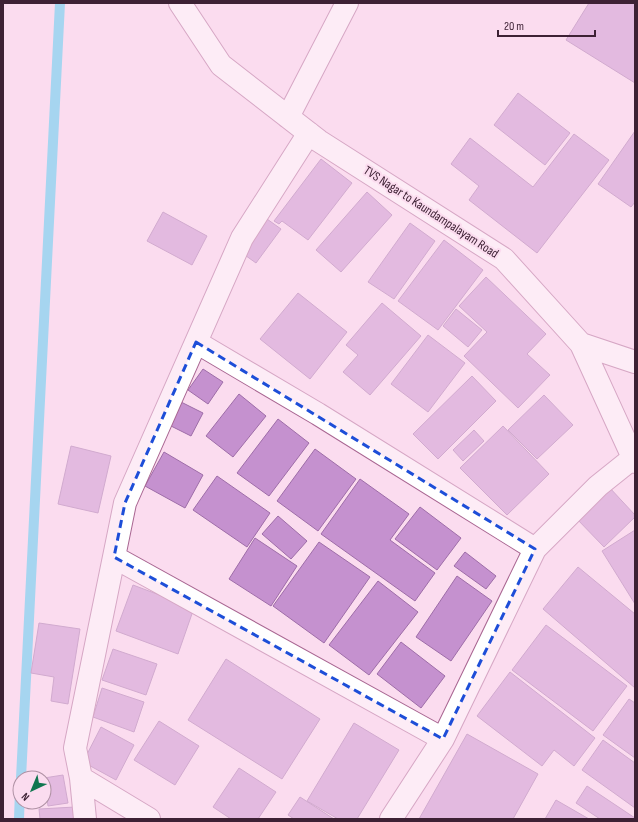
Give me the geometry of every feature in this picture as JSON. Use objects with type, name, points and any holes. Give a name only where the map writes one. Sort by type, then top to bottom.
[{"type":"street","name":"TVS Nagar to Kaundampalayam Road","points":[[180,3],[221,65],[309,133],[504,259],[582,344],[634,460]]},
{"type":"street","points":[[288,117],[348,3]]},
{"type":"street","points":[[85,819],[81,778],[75,748],[125,503],[242,238],[309,133]]},
{"type":"street","points":[[196,342],[318,414],[535,548]]},
{"type":"street","points":[[582,344],[635,362]]},
{"type":"street","points":[[391,819],[443,739],[535,548],[598,486],[634,460]]},
{"type":"street","points":[[114,556],[443,739]]},
{"type":"street","points":[[81,778],[149,819]]},
{"type":"highlighted area","points":[[196,342],[535,549],[443,739],[114,557],[125,503]]},
{"type":"building","points":[[589,3],[635,3],[635,83],[566,40]]},
{"type":"building","points":[[518,93],[570,133],[545,165],[494,125]]},
{"type":"building","points":[[635,131],[635,202],[631,207],[598,184]]},
{"type":"building","points":[[574,134],[609,160],[537,253],[469,200],[479,186],[451,164],[470,138],[533,187]]},
{"type":"building","points":[[321,159],[352,183],[308,240],[282,221],[279,224],[274,221]]},
{"type":"building","points":[[367,192],[392,215],[341,272],[316,250]]},
{"type":"building","points":[[163,212],[207,236],[192,265],[147,241]]},
{"type":"building","points":[[267,219],[281,229],[256,263],[242,253]]},
{"type":"building","points":[[410,223],[435,241],[394,299],[368,282]]},
{"type":"building","points":[[444,240],[483,270],[438,330],[398,301]]},
{"type":"building","points":[[486,277],[546,334],[527,354],[550,375],[518,408],[464,356],[487,332],[459,306]]},
{"type":"building","points":[[298,293],[347,332],[310,379],[260,339]]},
{"type":"building","points":[[382,303],[421,336],[370,395],[343,372],[358,355],[346,345]]},
{"type":"building","points":[[456,309],[482,330],[468,347],[443,326]]},
{"type":"building","points":[[428,335],[465,363],[428,412],[391,384]]},
{"type":"building","points":[[203,369],[223,382],[208,404],[188,390]]},
{"type":"building","points":[[472,376],[496,401],[438,459],[413,434]]},
{"type":"building","points":[[239,394],[266,416],[233,457],[206,436]]},
{"type":"building","points":[[544,395],[573,425],[537,459],[508,430]]},
{"type":"building","points":[[177,400],[203,413],[191,436],[165,423]]},
{"type":"building","points":[[278,419],[309,443],[269,496],[237,473]]},
{"type":"building","points":[[503,426],[549,474],[507,515],[460,468]]},
{"type":"building","points":[[474,430],[484,441],[463,461],[453,450]]},
{"type":"building","points":[[71,446],[111,456],[98,513],[58,504]]},
{"type":"building","points":[[315,449],[356,479],[318,531],[277,501]]},
{"type":"building","points":[[164,452],[203,475],[185,508],[145,486]]},
{"type":"building","points":[[217,476],[270,513],[247,547],[193,510]]},
{"type":"building","points":[[360,479],[409,514],[390,540],[435,573],[415,601],[321,534]]},
{"type":"building","points":[[609,487],[635,515],[635,517],[604,547],[576,518]]},
{"type":"building","points":[[420,507],[461,538],[437,570],[395,539]]},
{"type":"building","points":[[278,516],[307,541],[291,559],[262,534]]},
{"type":"building","points":[[635,530],[635,604],[602,551]]},
{"type":"building","points":[[255,538],[297,566],[271,606],[229,579]]},
{"type":"building","points":[[319,542],[370,577],[324,643],[273,606]]},
{"type":"building","points":[[465,552],[496,576],[486,589],[454,566]]},
{"type":"building","points":[[578,567],[635,614],[635,688],[543,609]]},
{"type":"building","points":[[457,576],[492,601],[451,661],[416,637]]},
{"type":"building","points":[[378,581],[418,612],[369,675],[329,645]]},
{"type":"building","points":[[133,585],[194,608],[178,654],[116,631]]},
{"type":"building","points":[[39,623],[80,629],[68,704],[51,701],[54,677],[31,673]]},
{"type":"building","points":[[546,625],[627,686],[593,731],[512,670]]},
{"type":"building","points":[[401,642],[445,676],[421,708],[377,674]]},
{"type":"building","points":[[113,649],[157,664],[146,695],[102,680]]},
{"type":"building","points":[[226,659],[320,719],[282,779],[188,720]]},
{"type":"building","points":[[510,672],[595,738],[574,766],[554,750],[542,766],[477,716]]},
{"type":"building","points":[[102,688],[144,702],[134,732],[93,717]]},
{"type":"building","points":[[629,699],[635,703],[635,758],[603,735]]},
{"type":"building","points":[[159,721],[199,746],[175,785],[134,760]]},
{"type":"building","points":[[354,723],[399,750],[357,819],[338,819],[307,801]]},
{"type":"building","points":[[101,727],[134,745],[116,780],[83,762]]},
{"type":"building","points":[[467,734],[538,774],[513,819],[419,819]]},
{"type":"building","points":[[603,740],[635,763],[635,808],[582,770]]},
{"type":"building","points":[[239,768],[276,792],[258,819],[231,819],[213,807]]},
{"type":"building","points":[[63,775],[68,803],[52,805],[52,777]]},
{"type":"building","points":[[587,786],[635,819],[600,819],[576,803]]},
{"type":"building","points":[[300,797],[334,819],[294,819],[288,815]]},
{"type":"building","points":[[556,800],[589,819],[545,819]]},
{"type":"building","points":[[75,807],[76,819],[40,819],[39,810],[52,810],[52,808]]},
{"type":"waterway","points":[[21,770],[60,3]]},
{"type":"waterway","points":[[19,810],[19,819]]}]
